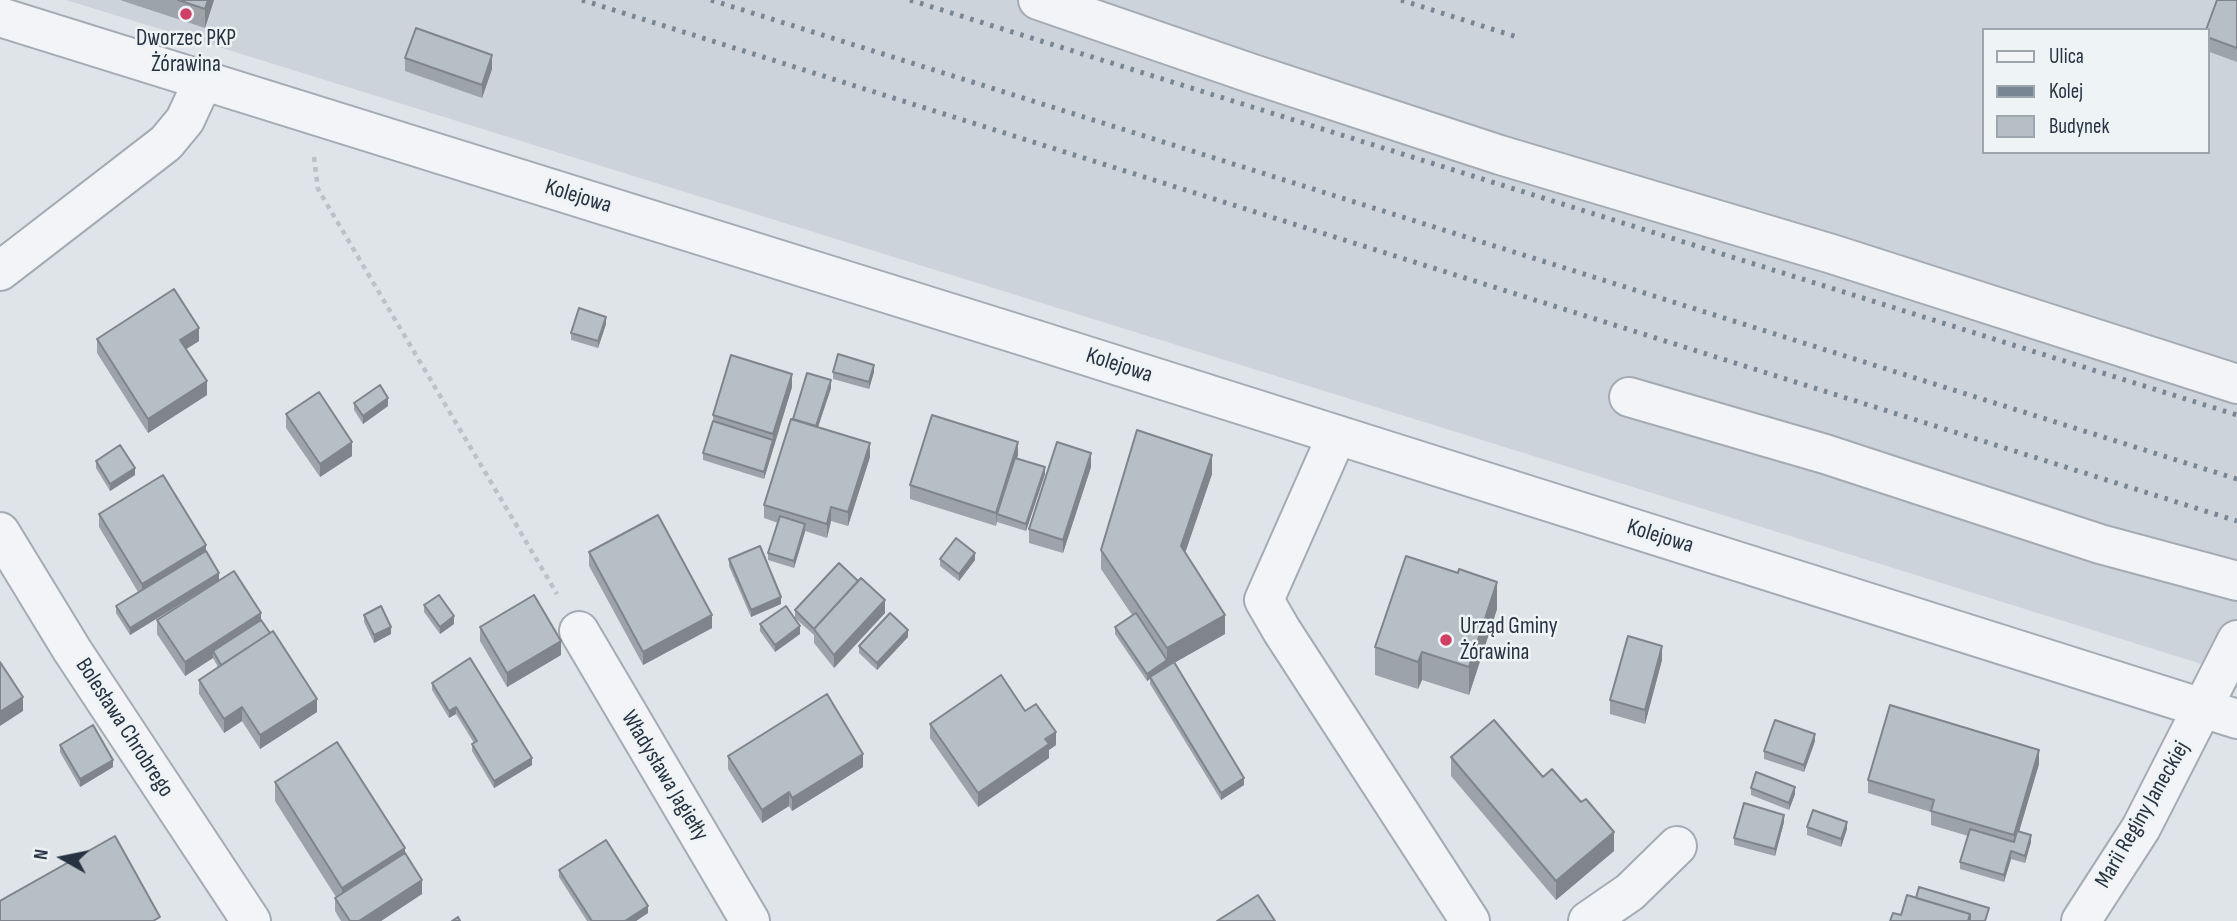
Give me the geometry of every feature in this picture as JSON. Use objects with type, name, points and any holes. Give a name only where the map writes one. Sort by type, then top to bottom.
[{"type":"street","points":[[1038,0],[1500,155],[1832,254],[2237,384]]},
{"type":"street","name":"Kolejowa","points":[[0,17],[2220,713]]},
{"type":"street","points":[[0,271],[166,144],[185,120],[204,79]]},
{"type":"street","points":[[1629,397],[1825,454],[2100,544],[2237,581]]},
{"type":"street","points":[[1337,435],[1265,600],[1463,918]]},
{"type":"street","name":"Bolesława Chrobrego","points":[[0,532],[72,650],[251,921]]},
{"type":"street","name":"Władysława Jagiełły","points":[[579,631],[750,921]]},
{"type":"street","name":"Marii Reginy Janeckiej","points":[[2081,921],[2220,713],[2237,640]]},
{"type":"street","points":[[1588,921],[1630,892],[1677,846]]},
{"type":"path","points":[[312,146],[318,189],[579,631]]},
{"type":"shaded area","points":[[66,0],[2237,0],[2237,675]]},
{"type":"building","points":[[178,0],[208,0],[205,9]]},
{"type":"building","points":[[2217,0],[2237,0],[2237,48],[2209,38],[2209,28],[2207,28]]},
{"type":"building","points":[[416,28],[492,55],[482,85],[405,58]]},
{"type":"building","points":[[174,289],[199,328],[180,340],[207,381],[148,419],[97,339]]},
{"type":"building","points":[[579,308],[606,317],[598,341],[571,333]]},
{"type":"building","points":[[838,354],[874,365],[869,382],[833,372]]},
{"type":"building","points":[[731,355],[792,374],[773,434],[713,415]]},
{"type":"building","points":[[807,373],[831,380],[816,426],[793,419]]},
{"type":"building","points":[[380,385],[388,398],[363,416],[354,403]]},
{"type":"building","points":[[319,392],[352,442],[320,464],[286,414]]},
{"type":"building","points":[[932,415],[1018,442],[996,513],[910,485]]},
{"type":"building","points":[[791,419],[870,443],[848,512],[831,507],[827,524],[764,505]]},
{"type":"building","points":[[713,421],[773,440],[764,472],[703,453]]},
{"type":"building","points":[[1137,430],[1212,455],[1181,546],[1225,615],[1167,648],[1101,550]]},
{"type":"building","points":[[1057,442],[1091,453],[1063,540],[1029,529]]},
{"type":"building","points":[[120,445],[135,468],[110,484],[96,461]]},
{"type":"building","points":[[1015,458],[1045,467],[1026,524],[997,514]]},
{"type":"building","points":[[163,475],[206,545],[142,584],[99,514]]},
{"type":"building","points":[[658,515],[712,615],[643,652],[589,552]]},
{"type":"building","points":[[780,516],[805,524],[794,561],[768,553]]},
{"type":"building","points":[[956,538],[975,553],[959,574],[940,559]]},
{"type":"building","points":[[760,546],[781,597],[751,610],[729,559]]},
{"type":"building","points":[[206,551],[219,573],[130,628],[116,606]]},
{"type":"building","points":[[1406,556],[1497,582],[1469,667],[1422,652],[1418,662],[1375,647]]},
{"type":"building","points":[[839,563],[858,581],[814,629],[795,610]]},
{"type":"building","points":[[234,571],[261,613],[185,662],[157,620]]},
{"type":"building","points":[[861,578],[885,600],[834,655],[814,629]]},
{"type":"building","points":[[439,595],[454,616],[440,627],[424,605]]},
{"type":"building","points":[[534,595],[561,641],[507,673],[480,627]]},
{"type":"building","points":[[381,606],[391,627],[374,635],[364,615]]},
{"type":"building","points":[[786,606],[800,626],[775,645],[760,624]]},
{"type":"building","points":[[890,613],[908,630],[877,663],[859,646]]},
{"type":"building","points":[[1136,613],[1167,660],[1147,674],[1115,627]]},
{"type":"building","points":[[261,620],[270,633],[221,665],[213,651]]},
{"type":"building","points":[[273,631],[317,699],[260,735],[242,707],[224,719],[199,680]]},
{"type":"building","points":[[1628,636],[1662,646],[1645,710],[1610,700]]},
{"type":"building","points":[[470,658],[532,758],[494,781],[472,744],[477,741],[456,707],[449,711],[432,683]]},
{"type":"building","points":[[0,662],[23,697],[0,712]]},
{"type":"building","points":[[1174,662],[1244,778],[1221,793],[1150,677]]},
{"type":"building","points":[[1001,675],[1025,711],[1036,704],[1056,732],[1045,739],[1049,744],[978,793],[930,724]]},
{"type":"building","points":[[827,694],[863,754],[792,798],[789,792],[762,810],[728,756]]},
{"type":"building","points":[[1890,705],[2039,750],[2014,835],[1931,811],[1934,800],[1868,780]]},
{"type":"building","points":[[1494,720],[1543,777],[1552,769],[1581,802],[1586,799],[1614,832],[1556,881],[1451,757]]},
{"type":"building","points":[[1775,720],[1815,734],[1804,765],[1764,751]]},
{"type":"building","points":[[93,725],[113,760],[80,779],[60,745]]},
{"type":"building","points":[[337,742],[405,848],[342,888],[275,782]]},
{"type":"building","points":[[1756,772],[1795,787],[1789,803],[1751,788]]},
{"type":"building","points":[[1744,803],[1784,815],[1775,849],[1734,838]]},
{"type":"building","points":[[1813,810],[1847,822],[1841,839],[1807,827]]},
{"type":"building","points":[[1970,829],[2014,842],[2017,831],[2031,835],[2025,856],[2011,851],[2004,875],[1960,862]]},
{"type":"building","points":[[115,836],[160,917],[153,921],[0,921],[0,901]]},
{"type":"building","points":[[606,840],[648,906],[625,921],[592,921],[559,870]]},
{"type":"building","points":[[405,853],[422,880],[359,921],[350,921],[335,898]]},
{"type":"building","points":[[1919,887],[1989,908],[1985,921],[1970,921],[1970,914],[1916,898]]},
{"type":"building","points":[[1258,895],[1275,921],[1217,921]]},
{"type":"building","points":[[1907,895],[1970,914],[1968,921],[1890,921],[1893,913],[1901,915]]},
{"type":"railway","points":[[582,0],[2237,521]]},
{"type":"railway","points":[[711,0],[2237,479]]},
{"type":"railway","points":[[910,0],[2237,415]]},
{"type":"railway","points":[[1401,0],[1520,38]]},
{"type":"place","name":"Dworzec PKP Żórawina","points":[[186,14]]},
{"type":"place","name":"Urząd Gminy Żórawina","points":[[1446,640]]}]
